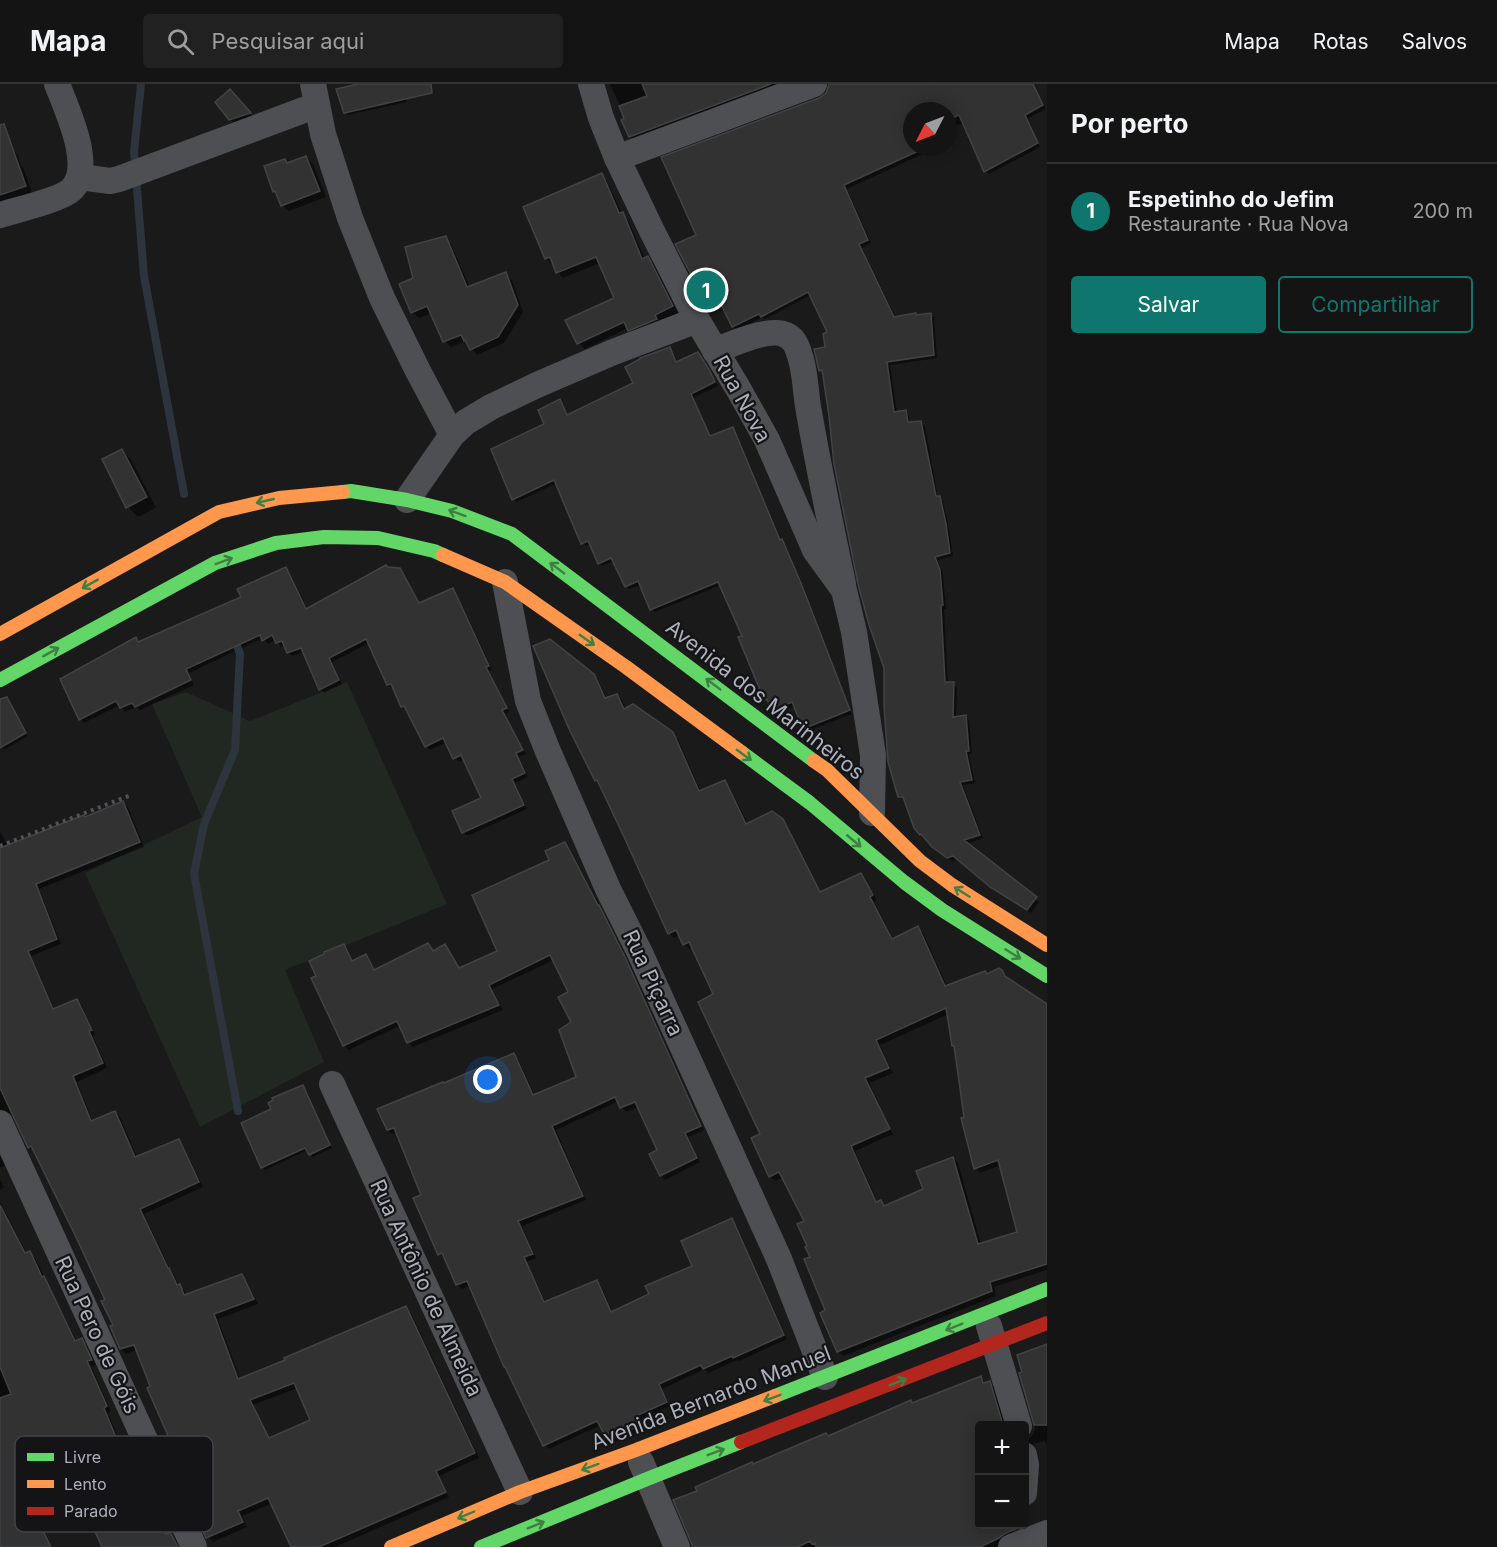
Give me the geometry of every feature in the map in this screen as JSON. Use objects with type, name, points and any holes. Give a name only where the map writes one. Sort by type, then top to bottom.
[{"type":"main road","name":"Avenida dos Marinheiros","points":[[0,634],[219,512],[279,498],[351,491],[407,500],[452,511],[512,534],[827,770],[920,861],[952,885],[1047,945]]},
{"type":"main road","points":[[0,680],[215,563],[276,543],[324,537],[378,538],[434,550],[505,582],[626,667],[810,803],[904,882],[942,910],[1047,976]]},
{"type":"main road","name":"Avenida Bernardo Manuel","points":[[391,1547],[520,1492],[636,1450],[1047,1289]]},
{"type":"main road","points":[[481,1547],[647,1479],[1047,1323]]},
{"type":"street","points":[[0,215],[59,197],[69,192],[80,177],[77,139],[57,84]]},
{"type":"street","name":"Rua Nova","points":[[591,84],[601,118],[617,158],[651,229],[697,320],[766,440],[815,550],[844,590],[854,632],[873,755],[872,813]]},
{"type":"street","points":[[617,158],[814,84]]},
{"type":"street","points":[[80,177],[110,181],[119,179],[315,95],[323,134],[350,218],[382,298],[452,435]]},
{"type":"street","points":[[407,500],[452,435],[466,422],[491,407],[611,352],[697,320]]},
{"type":"street","points":[[716,351],[739,341],[776,332],[794,341],[803,367],[808,410],[844,590]]},
{"type":"street","name":"Rua Piçarra","points":[[505,582],[528,701],[547,749],[779,1259],[825,1377]]},
{"type":"street","name":"Rua Antônio de Almeida","points":[[332,1084],[520,1492]]},
{"type":"street","name":"Rua Pero de Góis","points":[[0,1123],[143,1436]]},
{"type":"street","points":[[986,1314],[1018,1421]]},
{"type":"street","points":[[636,1450],[677,1547]]},
{"type":"street","name":"Rua Pero de Góis","points":[[187,1532],[194,1547]]},
{"type":"street","points":[[1020,1540],[1047,1533]]},
{"type":"path","points":[[0,846],[131,795]]},
{"type":"shaded area","points":[[347,682],[447,904],[285,970],[324,1062],[200,1127],[85,873],[202,817],[152,704],[186,692],[250,721]]},
{"type":"building","points":[[358,84],[431,84],[432,93],[344,113],[336,89]]},
{"type":"building","points":[[642,84],[771,84],[629,137],[621,120],[624,118],[619,106],[647,96]]},
{"type":"building","points":[[829,84],[1033,84],[1043,105],[1025,115],[1038,143],[984,172],[959,115],[957,116],[957,102],[903,102],[903,156],[907,156],[844,185],[868,240],[859,244],[894,317],[931,313],[934,355],[887,362],[894,412],[906,410],[908,422],[921,421],[936,496],[940,496],[946,524],[950,553],[935,557],[940,570],[943,605],[941,606],[945,682],[954,682],[953,717],[966,715],[969,751],[966,751],[972,780],[960,782],[980,835],[964,840],[1037,897],[1027,910],[990,887],[953,856],[947,858],[932,847],[914,828],[903,797],[898,797],[888,762],[884,668],[858,584],[834,464],[822,370],[819,371],[814,349],[825,347],[823,334],[827,332],[808,292],[761,317],[759,314],[732,327],[713,288],[701,294],[675,244],[696,235],[661,157],[819,98],[826,93]]},
{"type":"building","points":[[230,89],[251,113],[229,120],[215,102]]},
{"type":"building","points":[[4,124],[26,186],[0,195],[0,125]]},
{"type":"building","points":[[306,156],[320,191],[281,206],[275,191],[273,192],[264,166],[285,159],[287,163]]},
{"type":"building","points":[[602,173],[619,213],[623,212],[642,259],[648,256],[673,306],[655,315],[657,319],[628,331],[624,322],[577,344],[565,320],[614,298],[596,257],[556,273],[550,257],[545,259],[523,207]]},
{"type":"building","points":[[446,236],[467,287],[506,272],[518,305],[498,337],[470,350],[461,335],[443,342],[427,306],[411,313],[399,284],[413,278],[405,247]]},
{"type":"building","points":[[670,347],[676,362],[698,352],[710,371],[715,382],[691,394],[710,436],[733,427],[780,540],[782,539],[801,583],[850,710],[803,729],[792,702],[777,709],[763,697],[738,637],[742,636],[718,582],[650,610],[638,581],[625,587],[611,558],[598,564],[588,541],[581,544],[554,480],[512,500],[491,449],[544,424],[538,410],[560,399],[567,415],[633,383],[625,367],[640,358]]},
{"type":"building","points":[[122,449],[147,497],[126,508],[102,459]]},
{"type":"building","points":[[386,565],[400,568],[419,603],[453,588],[489,666],[486,667],[507,708],[502,710],[523,750],[516,753],[525,773],[512,779],[524,805],[462,833],[452,811],[481,798],[461,755],[453,759],[443,738],[425,747],[404,706],[401,707],[391,684],[387,685],[366,639],[329,658],[339,680],[319,690],[301,648],[287,653],[282,641],[276,643],[272,635],[262,641],[260,635],[186,669],[191,680],[135,707],[132,703],[120,708],[116,701],[79,720],[60,679],[136,637],[138,642],[241,597],[237,589],[286,567],[306,609]]},
{"type":"building","points":[[550,639],[594,674],[605,698],[617,694],[624,709],[633,704],[673,732],[699,791],[725,780],[746,824],[772,811],[783,819],[820,892],[861,873],[873,895],[870,897],[892,939],[918,926],[945,986],[985,971],[987,974],[999,968],[1005,976],[1047,1004],[1047,1264],[990,1282],[992,1291],[837,1352],[820,1313],[825,1310],[804,1259],[810,1257],[797,1224],[804,1221],[779,1172],[769,1177],[751,1138],[760,1134],[698,1002],[713,994],[689,942],[683,945],[676,930],[668,934],[597,780],[595,781],[570,731],[533,646]],"holes":[[[946,1008],[952,1046],[954,1046],[964,1117],[961,1118],[974,1169],[998,1160],[1017,1232],[978,1244],[953,1157],[916,1171],[923,1189],[884,1206],[881,1200],[876,1202],[851,1146],[890,1129],[865,1078],[889,1068],[876,1040]]]},
{"type":"building","points":[[7,697],[26,733],[0,748],[0,699]]},
{"type":"building","points":[[123,801],[140,842],[36,884],[57,939],[28,951],[53,1009],[77,999],[92,1030],[89,1031],[103,1063],[73,1076],[91,1121],[115,1111],[135,1157],[179,1139],[199,1182],[140,1209],[177,1285],[180,1284],[184,1295],[242,1274],[254,1299],[214,1314],[238,1379],[406,1306],[475,1453],[436,1471],[446,1492],[319,1547],[291,1547],[268,1498],[238,1511],[243,1522],[206,1538],[203,1532],[213,1532],[213,1436],[168,1436],[147,1388],[150,1386],[134,1345],[120,1349],[110,1326],[113,1325],[101,1301],[105,1300],[31,1146],[28,1148],[0,1088],[0,848],[84,815],[85,817]],"holes":[[[294,1383],[310,1420],[269,1438],[250,1400]]]},
{"type":"building","points":[[565,842],[626,959],[701,1126],[685,1133],[697,1158],[660,1176],[649,1154],[657,1150],[635,1102],[620,1108],[615,1097],[552,1126],[583,1196],[518,1221],[533,1254],[524,1257],[544,1302],[597,1280],[611,1312],[649,1294],[645,1286],[692,1266],[681,1241],[732,1218],[784,1335],[733,1358],[732,1356],[703,1369],[701,1365],[659,1384],[667,1402],[638,1415],[642,1425],[607,1439],[597,1421],[543,1446],[504,1367],[467,1281],[456,1285],[442,1253],[438,1255],[413,1198],[421,1195],[394,1128],[387,1130],[377,1109],[514,1053],[533,1095],[576,1077],[559,1030],[571,1022],[558,997],[568,992],[550,955],[489,985],[499,1005],[407,1043],[397,1021],[343,1046],[311,978],[316,976],[309,961],[344,944],[352,961],[366,954],[374,970],[428,943],[433,951],[445,944],[459,968],[497,951],[472,895],[549,860],[545,851]]},
{"type":"building","points":[[303,1085],[330,1145],[309,1155],[305,1148],[261,1168],[241,1123],[271,1109],[268,1103],[273,1100],[272,1098]]},
{"type":"building","points":[[0,1205],[25,1253],[30,1251],[42,1277],[44,1276],[75,1341],[82,1338],[92,1360],[87,1361],[107,1406],[104,1408],[115,1436],[15,1436],[15,1532],[44,1532],[51,1547],[0,1547],[0,1398],[11,1394],[0,1367]]},
{"type":"building","points":[[1047,1344],[1047,1425],[1034,1425],[1019,1373],[1022,1372],[1017,1355]]},
{"type":"building","points":[[981,1376],[983,1383],[990,1381],[1002,1421],[975,1421],[975,1529],[1015,1529],[980,1547],[816,1547],[815,1543],[812,1544],[810,1541],[798,1547],[693,1547],[673,1500],[697,1491],[695,1487],[752,1462],[753,1464],[826,1433],[828,1436],[911,1400],[912,1403]]},
{"type":"building","points":[[95,1532],[165,1532],[166,1534],[170,1532],[178,1547],[102,1547]]},
{"type":"waterway","points":[[141,84],[134,152],[144,276],[184,494]]},
{"type":"waterway","points":[[233,635],[240,654],[235,750],[204,824],[194,874],[238,1111]]},
{"type":"traffic: fast","points":[[343,492],[351,491],[407,500],[452,511],[512,534],[814,761]]},
{"type":"traffic: fast","points":[[0,680],[215,563],[276,543],[324,537],[378,538],[443,555]]},
{"type":"traffic: fast","points":[[741,752],[810,803],[904,882],[942,910],[1047,976]]},
{"type":"traffic: fast","points":[[775,1396],[1047,1289]]},
{"type":"traffic: fast","points":[[481,1547],[741,1442]]},
{"type":"traffic: slow","points":[[0,634],[219,512],[279,498],[343,492]]},
{"type":"traffic: slow","points":[[443,555],[505,582],[741,752]]},
{"type":"traffic: slow","points":[[814,761],[827,770],[920,861],[952,885],[1047,945]]},
{"type":"traffic: slow","points":[[391,1547],[520,1492],[775,1396]]},
{"type":"traffic: jam","points":[[741,1442],[1047,1323]]},
{"type":"place","name":"Espetinho do Jefim","points":[[706,290]]}]
